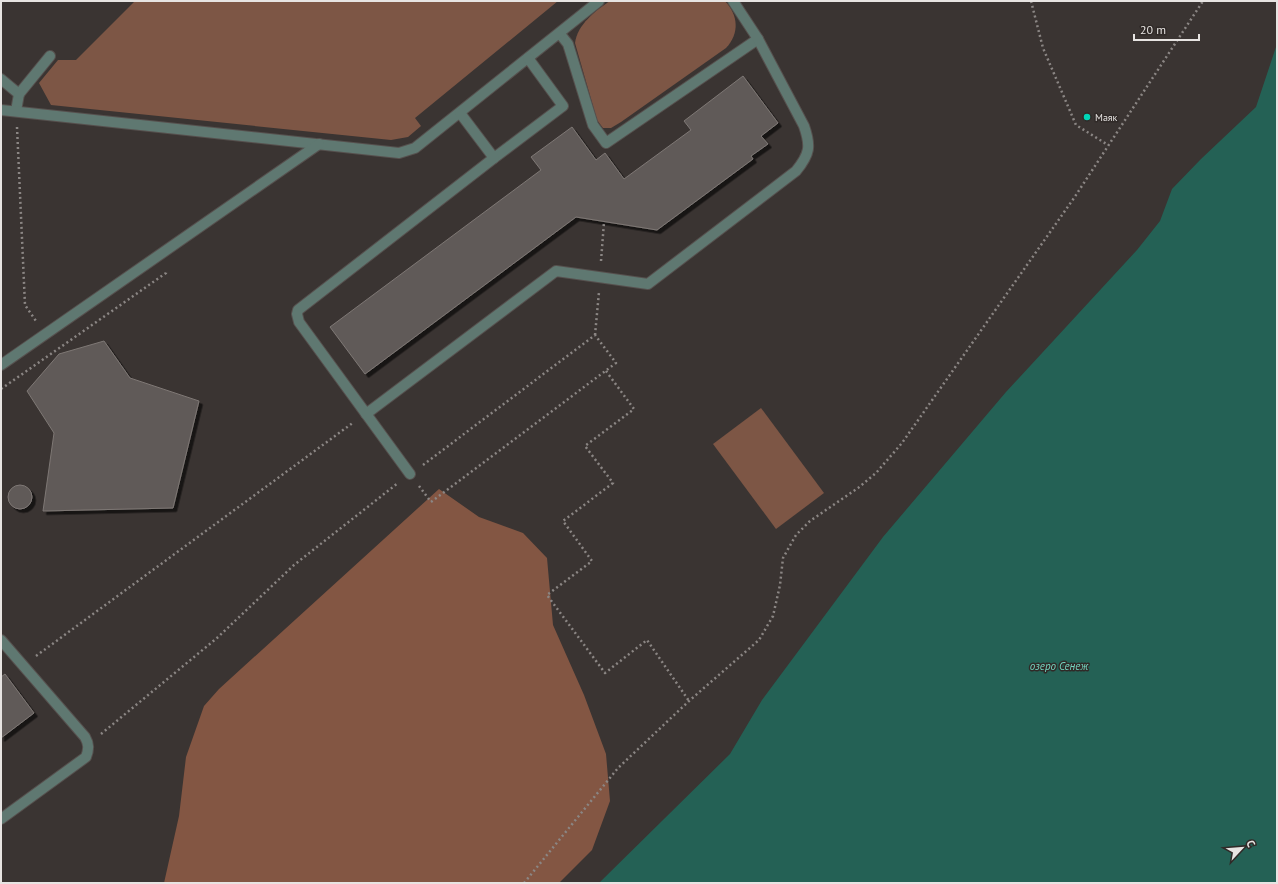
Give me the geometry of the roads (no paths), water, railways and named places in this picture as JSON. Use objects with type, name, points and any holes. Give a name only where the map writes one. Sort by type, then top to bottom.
[{"type":"lane","points":[[1,110],[400,153],[415,148],[560,34],[599,1]]},
{"type":"lane","points":[[366,414],[556,271],[600,276],[648,284],[796,171],[804,162],[809,151],[809,139],[804,126],[758,39],[733,1]]},
{"type":"lane","points":[[560,34],[568,44],[593,125],[606,143],[758,39]]},
{"type":"lane","points":[[16,111],[19,94],[50,56]]},
{"type":"lane","points":[[410,474],[298,322],[296,314],[298,310],[563,106],[528,58]]},
{"type":"lane","points":[[1,79],[19,94]]},
{"type":"lane","points":[[460,113],[494,158]]},
{"type":"lane","points":[[1,365],[319,144]]},
{"type":"lane","points":[[1,640],[85,737],[88,744],[86,757],[1,820]]},
{"type":"water","name":"озеро Сенеж","points":[[1277,44],[1277,883],[599,883],[730,754],[762,700],[883,537],[1006,392],[1137,250],[1160,221],[1172,189],[1201,159],[1256,107]]},
{"type":"place","name":"Маяк","points":[[1087,117]]}]
